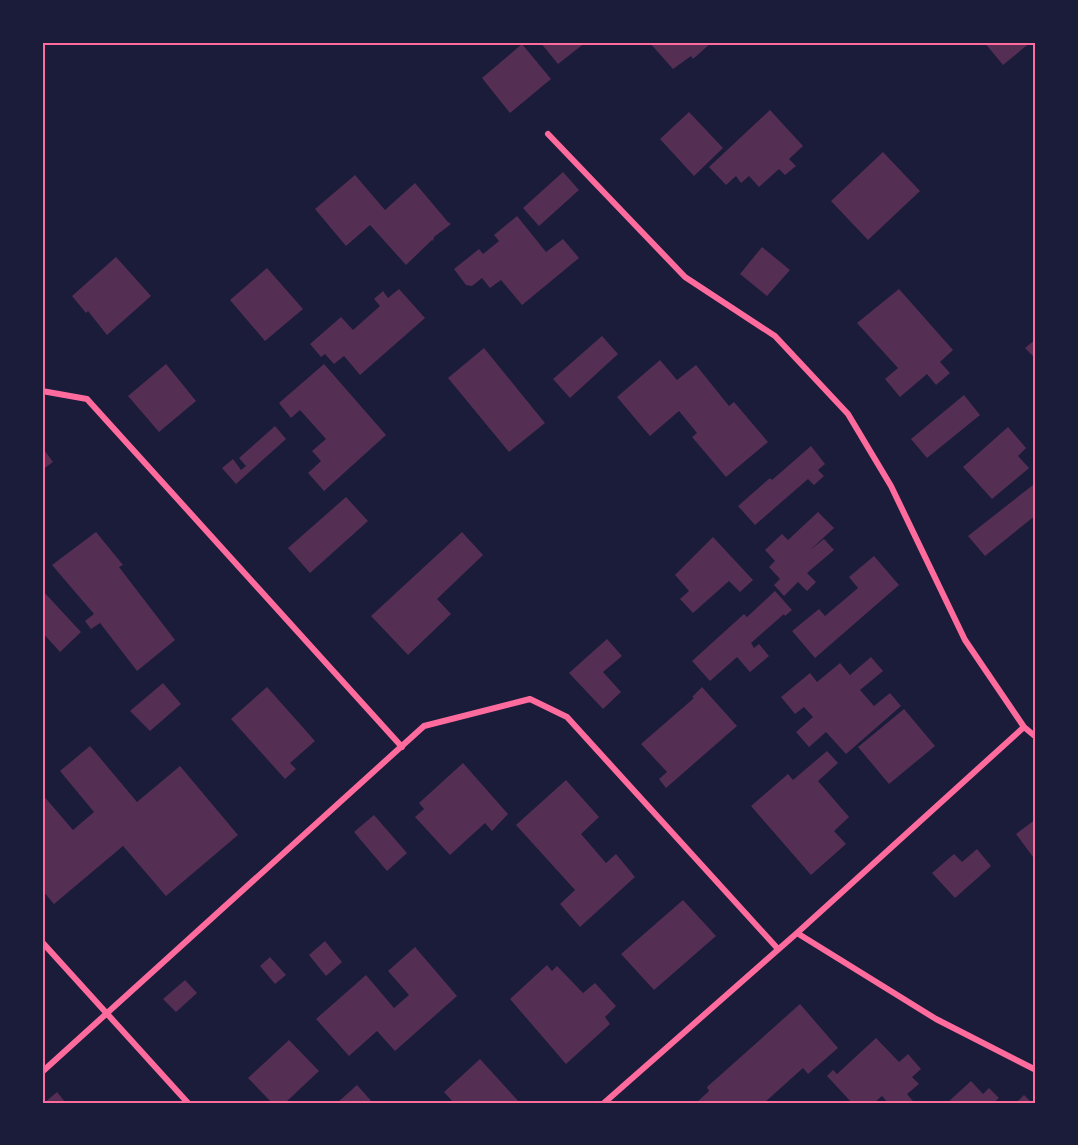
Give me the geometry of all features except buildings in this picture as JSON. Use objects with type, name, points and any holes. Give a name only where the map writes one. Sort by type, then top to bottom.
[{"type":"street","points":[[548,134],[685,277],[776,336],[848,414],[891,486],[965,640],[1024,727],[1036,737]]},
{"type":"street","points":[[42,391],[87,399],[402,747]]},
{"type":"street","points":[[42,1072],[424,726],[530,699],[567,717],[778,949]]},
{"type":"street","points":[[604,1103],[797,933],[1024,727]]},
{"type":"street","points":[[797,933],[936,1020],[1036,1070]]},
{"type":"street","points":[[42,942],[188,1103]]}]
